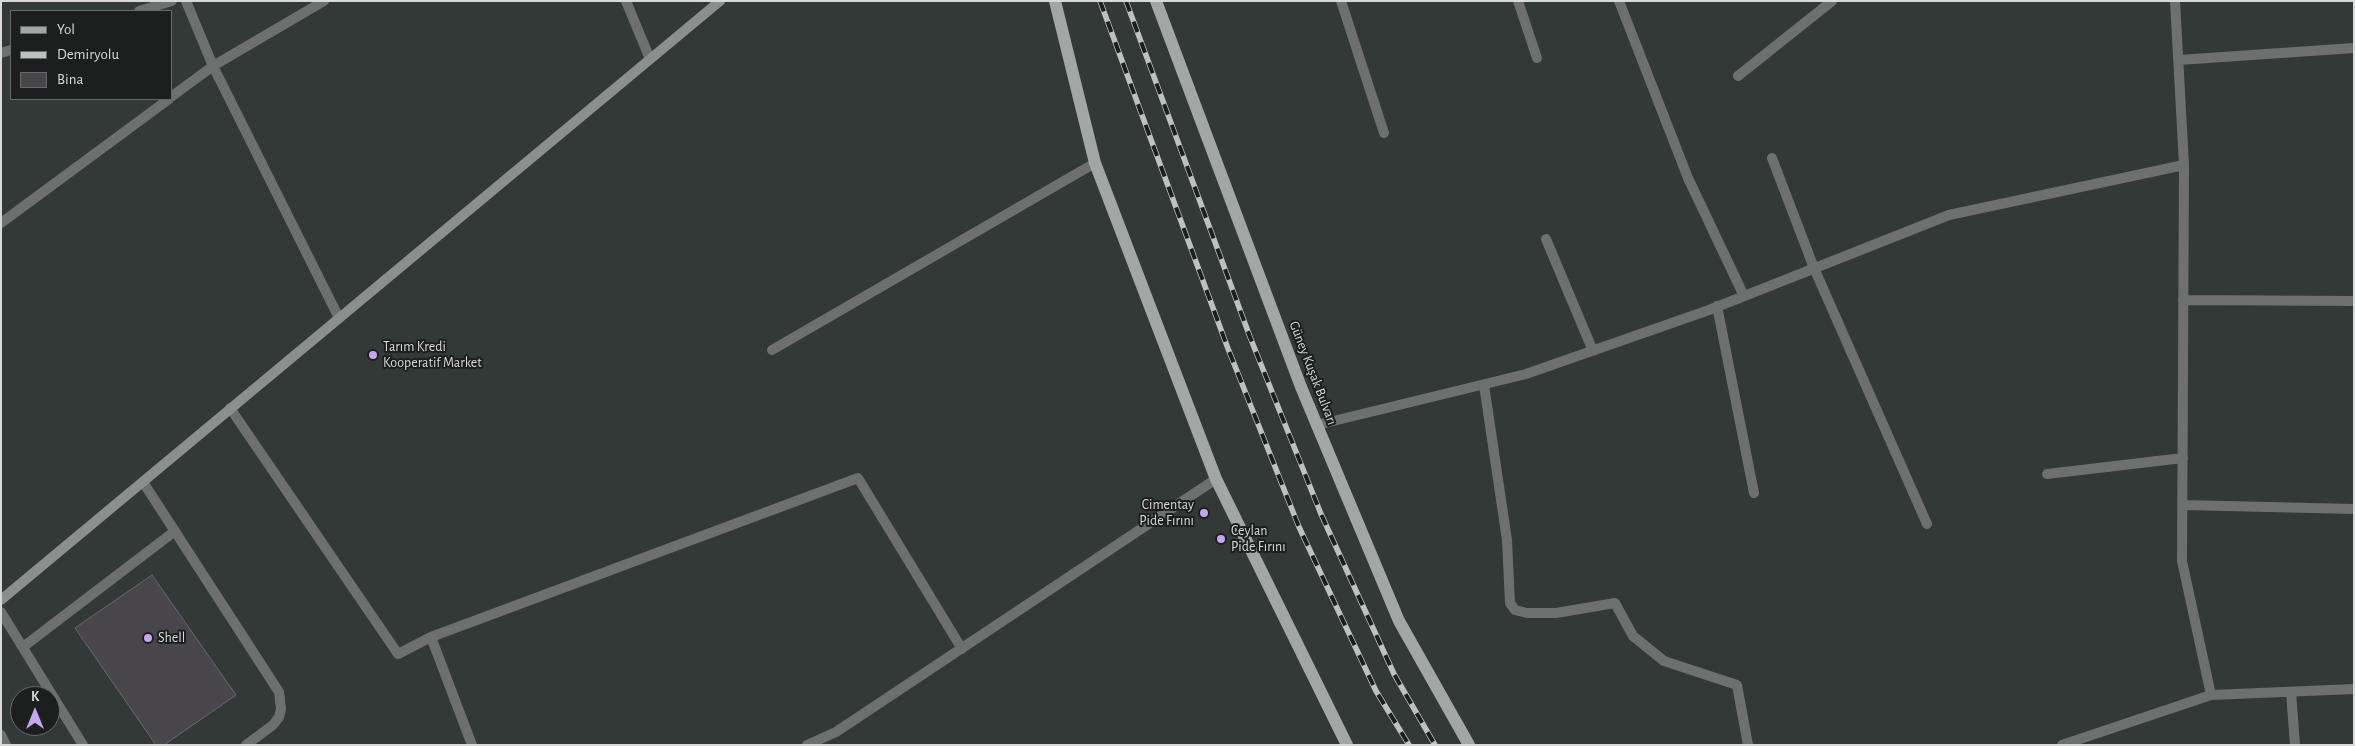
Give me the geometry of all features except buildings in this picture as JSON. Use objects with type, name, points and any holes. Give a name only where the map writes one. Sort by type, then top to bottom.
[{"type":"main road","points":[[1,600],[720,1]]},
{"type":"main road","points":[[1055,1],[1096,162],[1216,480],[1347,745]]},
{"type":"main road","name":"Güney Kuşak Bulvarı","points":[[1156,1],[1317,425],[1399,621],[1468,745]]},
{"type":"street","points":[[142,10],[172,1]]},
{"type":"street","points":[[186,1],[213,66],[339,318]]},
{"type":"street","points":[[172,97],[213,66],[324,1]]},
{"type":"street","points":[[626,1],[650,59]]},
{"type":"street","points":[[1341,1],[1384,133]]},
{"type":"street","points":[[1518,1],[1537,58]]},
{"type":"street","points":[[1619,1],[1688,178],[1744,296]]},
{"type":"street","points":[[1738,76],[1832,1]]},
{"type":"street","points":[[2176,1],[2184,165],[2182,562],[2212,695]]},
{"type":"street","points":[[2179,60],[2354,48]]},
{"type":"street","points":[[1,223],[167,100]]},
{"type":"street","points":[[1772,158],[1814,268],[1927,524]]},
{"type":"street","points":[[772,350],[1096,162]]},
{"type":"street","points":[[1317,425],[1526,374],[1744,296],[1949,215],[2184,165]]},
{"type":"street","points":[[1546,239],[1593,351]]},
{"type":"street","points":[[2184,300],[2354,300]]},
{"type":"street","points":[[1717,306],[1754,493]]},
{"type":"street","points":[[1484,385],[1507,540],[1510,603],[1515,610],[1526,613],[1556,613],[1615,603],[1633,636],[1664,661],[1737,685],[1748,745]]},
{"type":"street","points":[[230,408],[398,654],[431,637],[858,478],[962,649]]},
{"type":"street","points":[[2047,474],[2182,458]]},
{"type":"street","points":[[807,745],[836,732],[1216,480]]},
{"type":"street","points":[[143,482],[280,692],[281,709],[273,725],[246,745]]},
{"type":"street","points":[[2182,505],[2354,509]]},
{"type":"street","points":[[23,647],[175,531]]},
{"type":"street","points":[[1,612],[82,745]]},
{"type":"street","points":[[431,637],[472,745]]},
{"type":"street","points":[[2062,745],[2212,695],[2354,689]]},
{"type":"street","points":[[2291,692],[2295,745]]},
{"type":"street","points":[[1,735],[6,745]]},
{"type":"railway","points":[[1100,1],[1227,346],[1299,527],[1376,691],[1409,745]]},
{"type":"railway","points":[[1126,1],[1250,337],[1321,514],[1394,674],[1435,745]]},
{"type":"place","name":"Tarım Kredi Kooperatif Market","points":[[373,355]]},
{"type":"place","name":"Cimentay Pide Fırını","points":[[1204,513]]},
{"type":"place","name":"Ceylan Pide Fırını","points":[[1221,539]]},
{"type":"place","name":"Shell","points":[[148,638]]}]
